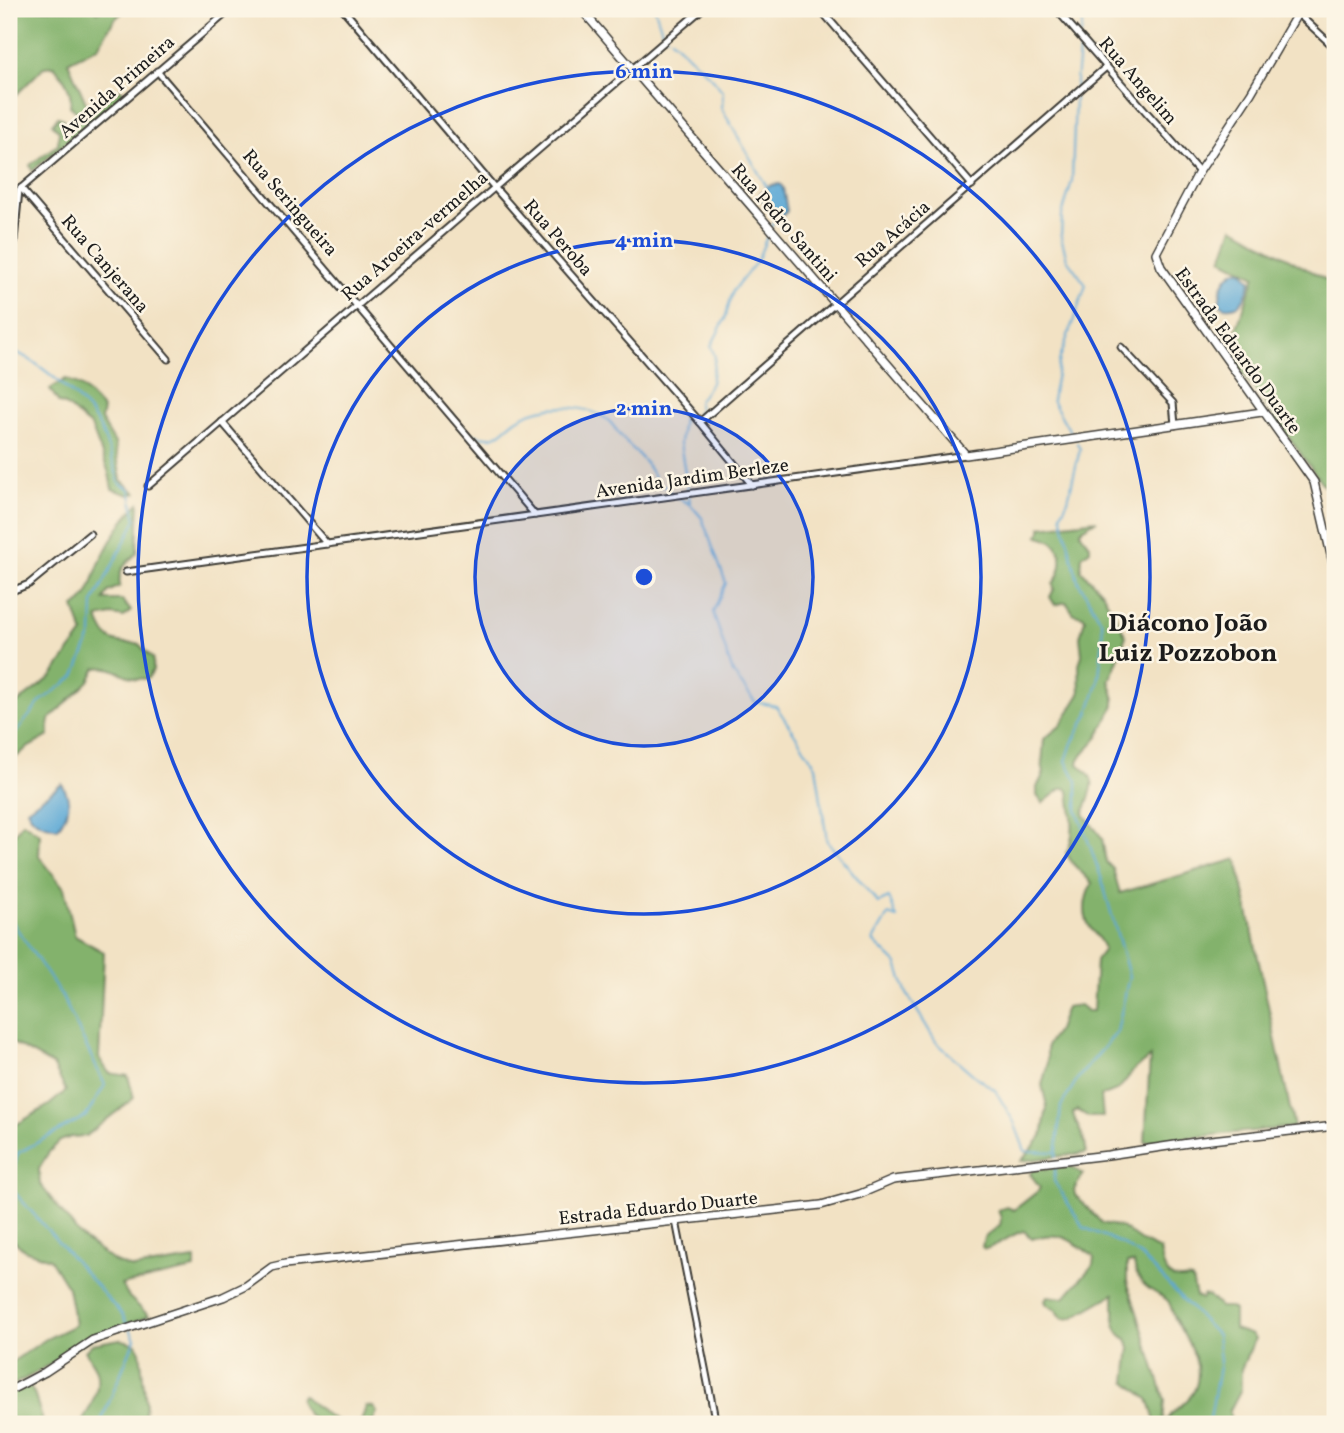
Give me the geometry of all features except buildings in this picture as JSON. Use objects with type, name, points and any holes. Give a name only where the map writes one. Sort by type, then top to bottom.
[{"type":"street","name":"Avenida Primeira","points":[[21,188],[231,9]]},
{"type":"street","name":"Rua Peroba","points":[[343,9],[752,485]]},
{"type":"street","name":"Rua Pedro Santini","points":[[581,9],[966,455]]},
{"type":"street","name":"Rua Aroeira-vermelha","points":[[148,486],[702,9]]},
{"type":"street","points":[[820,9],[972,184]]},
{"type":"street","name":"Rua Angelim","points":[[1056,9],[1199,172]]},
{"type":"street","points":[[1297,10],[1335,48]]},
{"type":"street","name":"Estrada Eduardo Duarte","points":[[1297,10],[1251,93],[1199,172],[1156,253],[1157,260],[1314,482],[1335,572]]},
{"type":"street","name":"Rua Acácia","points":[[700,422],[1105,68]]},
{"type":"street","name":"Rua Seringueira","points":[[158,71],[535,515]]},
{"type":"street","points":[[9,291],[16,201],[21,188]]},
{"type":"street","name":"Rua Canjerana","points":[[21,188],[168,359]]},
{"type":"street","points":[[1121,347],[1173,403],[1175,425]]},
{"type":"street","name":"Avenida Jardim Berleze","points":[[126,572],[1262,412]]},
{"type":"street","points":[[222,422],[328,544]]},
{"type":"street","points":[[9,592],[29,584],[90,534]]},
{"type":"street","name":"Estrada Eduardo Duarte","points":[[9,1391],[45,1372],[93,1340],[223,1297],[246,1286],[272,1267],[821,1205],[843,1200],[893,1180],[1335,1126]]},
{"type":"street","points":[[676,1221],[716,1424]]},
{"type":"green space","points":[[9,9],[95,9],[98,12],[102,9],[126,9],[114,20],[98,47],[68,62],[90,112],[119,89],[125,92],[32,171],[30,165],[58,144],[59,131],[52,124],[58,117],[64,119],[67,128],[77,120],[77,112],[70,106],[69,89],[54,66],[44,67],[9,102]]},
{"type":"green space","points":[[1233,227],[1335,285],[1335,481],[1324,486],[1228,353],[1255,276],[1222,259]]},
{"type":"green space","points":[[66,379],[82,387],[103,409],[101,420],[115,443],[121,480],[136,493],[129,495],[112,489],[109,473],[91,426],[59,403],[50,389]]},
{"type":"green space","points":[[139,503],[137,553],[121,571],[120,586],[108,592],[104,600],[122,600],[131,611],[124,617],[112,615],[98,618],[104,632],[112,640],[138,643],[153,659],[153,670],[148,678],[140,679],[104,667],[96,668],[89,681],[49,720],[49,736],[27,748],[9,763],[9,709],[51,677],[83,633],[74,607],[89,592],[108,545]]},
{"type":"green space","points":[[1097,520],[1081,530],[1090,550],[1082,556],[1081,570],[1102,592],[1126,636],[1109,680],[1114,705],[1098,737],[1079,759],[1078,764],[1090,776],[1092,782],[1084,814],[1102,838],[1106,862],[1113,869],[1120,893],[1237,859],[1294,1127],[1145,1142],[1150,1057],[1134,1070],[1119,1089],[1101,1096],[1103,1117],[1089,1117],[1077,1110],[1073,1113],[1085,1142],[1086,1153],[1021,1161],[1042,1136],[1047,1107],[1042,1085],[1047,1066],[1047,1045],[1058,1030],[1066,1007],[1080,1005],[1087,1011],[1093,1011],[1096,960],[1104,949],[1091,929],[1085,912],[1087,894],[1092,883],[1066,853],[1072,831],[1069,791],[1066,788],[1061,789],[1043,803],[1037,796],[1037,787],[1044,773],[1044,739],[1060,726],[1080,694],[1080,637],[1085,619],[1074,614],[1066,602],[1055,605],[1050,597],[1059,574],[1061,557],[1053,542],[1038,535],[1041,527]]},
{"type":"green space","points":[[23,822],[40,834],[39,856],[64,888],[75,936],[104,952],[99,1058],[109,1073],[128,1076],[134,1098],[86,1136],[60,1141],[49,1152],[39,1169],[40,1184],[82,1238],[115,1262],[133,1268],[195,1259],[195,1269],[121,1285],[129,1297],[149,1316],[89,1340],[9,1387],[9,1364],[46,1339],[75,1325],[68,1288],[50,1259],[24,1250],[9,1236],[9,1129],[49,1105],[66,1091],[53,1065],[9,1041],[9,838]]},
{"type":"green space","points":[[1071,1167],[1083,1174],[1074,1190],[1075,1195],[1102,1223],[1121,1227],[1160,1250],[1163,1264],[1170,1276],[1192,1279],[1196,1297],[1201,1299],[1204,1295],[1209,1296],[1220,1307],[1230,1307],[1234,1310],[1234,1329],[1252,1335],[1255,1339],[1241,1369],[1241,1389],[1230,1410],[1230,1424],[1166,1424],[1172,1413],[1195,1389],[1197,1364],[1169,1303],[1142,1282],[1134,1263],[1127,1263],[1127,1281],[1165,1400],[1163,1424],[1156,1424],[1148,1399],[1126,1381],[1130,1347],[1116,1326],[1114,1294],[1072,1318],[1063,1319],[1045,1301],[1047,1296],[1064,1298],[1093,1265],[1094,1257],[1065,1238],[1050,1235],[1032,1239],[1024,1231],[991,1247],[982,1247],[984,1238],[1000,1225],[998,1210],[1007,1207],[1014,1210],[1038,1191],[1040,1187],[1030,1174],[1033,1170]]},
{"type":"green space","points":[[120,1339],[136,1344],[140,1351],[146,1403],[144,1424],[81,1424],[97,1388],[97,1373],[85,1351],[92,1344]]},
{"type":"green space","points":[[29,1386],[34,1393],[44,1424],[9,1424],[9,1393]]},
{"type":"green space","points":[[302,1395],[343,1424],[361,1422],[366,1406],[373,1407],[377,1412],[372,1424],[340,1425],[329,1424],[311,1417],[304,1410],[300,1399]]},
{"type":"water","points":[[780,184],[787,211],[782,217],[768,209],[760,194],[771,185]]},
{"type":"water","points":[[1237,270],[1244,272],[1251,281],[1240,304],[1225,307],[1220,304],[1220,294],[1226,280]]},
{"type":"water","points":[[62,784],[68,796],[68,807],[58,828],[44,824],[29,814],[27,809]]},
{"type":"waterway","points":[[9,16],[11,9]]},
{"type":"waterway","points":[[655,9],[662,31],[667,36]]},
{"type":"waterway","points":[[1081,35],[1084,9]]},
{"type":"waterway","points":[[671,39],[723,92],[722,109],[768,189]]},
{"type":"waterway","points":[[1075,91],[1080,41]]},
{"type":"waterway","points":[[1072,435],[1052,400],[1060,358],[1086,285],[1067,259],[1061,237],[1062,215],[1072,181],[1075,97]]},
{"type":"waterway","points":[[771,227],[776,216]]},
{"type":"waterway","points":[[696,413],[699,413],[698,402],[711,383],[715,357],[711,346],[725,319],[733,291],[757,261],[769,232]]},
{"type":"waterway","points":[[9,741],[41,701],[75,676],[92,634],[93,603],[136,520],[130,489],[119,483],[96,421],[81,402],[60,383],[18,353]]},
{"type":"waterway","points":[[468,434],[495,436],[518,419],[542,410],[566,407],[589,411],[609,421],[648,467],[657,486],[666,486],[671,495]]},
{"type":"waterway","points":[[684,408],[680,443],[690,503]]},
{"type":"waterway","points":[[1056,1157],[1061,1106],[1078,1078],[1117,1032],[1129,976],[1101,877],[1077,810],[1077,781],[1066,761],[1072,743],[1088,714],[1098,684],[1103,641],[1102,622],[1078,581],[1061,514],[1068,500],[1080,449],[1077,443]]},
{"type":"waterway","points":[[676,497],[690,504],[702,518],[726,583],[713,612],[733,673],[755,702],[776,706],[816,766],[827,841],[878,903],[889,898],[897,918],[888,915],[873,941],[897,964],[906,992],[936,1042],[995,1090],[1014,1122],[1025,1151],[1056,1152]]},
{"type":"waterway","points":[[9,917],[62,996],[105,1085],[86,1116],[18,1153],[9,1186],[123,1316],[127,1324]]},
{"type":"waterway","points":[[1056,1162],[1054,1181],[1083,1227],[1120,1243],[1141,1256],[1217,1335],[1220,1361],[1210,1419],[1206,1424]]},
{"type":"waterway","points":[[100,1424],[135,1339],[130,1329]]},
{"type":"district","name":"Diácono João Luiz Pozzobon","points":[[1188,637]]}]
